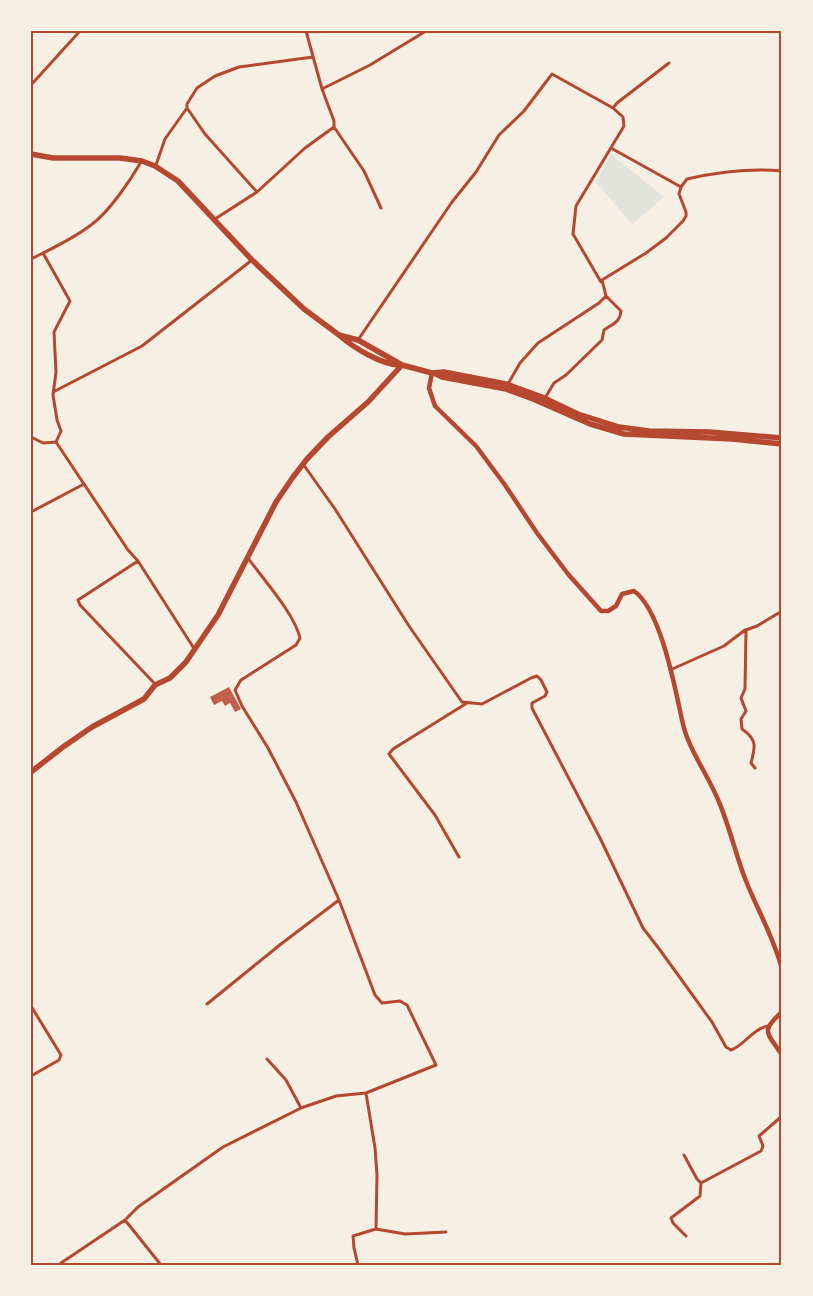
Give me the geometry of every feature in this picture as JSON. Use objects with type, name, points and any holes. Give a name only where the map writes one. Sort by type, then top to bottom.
[{"type":"main road","points":[[31,154],[53,158],[120,158],[155,166],[178,181],[252,260],[304,309],[350,345],[392,365],[485,378],[544,398],[594,420],[624,428],[782,438]]},
{"type":"main road","points":[[339,335],[358,340],[402,365]]},
{"type":"main road","points":[[31,772],[92,727],[144,699],[155,685],[170,678],[186,662],[218,615],[276,502],[303,464],[328,437],[368,402],[402,365]]},
{"type":"main road","points":[[432,372],[442,377],[506,389],[590,424],[624,434],[732,439],[782,444]]},
{"type":"street","points":[[31,85],[80,31]]},
{"type":"street","points":[[306,31],[322,89],[334,121],[334,127],[364,171],[381,208]]},
{"type":"street","points":[[322,89],[370,65],[426,31]]},
{"type":"street","points":[[155,166],[165,139],[197,88],[215,76],[239,67],[313,57]]},
{"type":"street","points":[[613,108],[669,62]]},
{"type":"street","points":[[358,340],[446,210],[476,172],[499,135],[524,111],[552,74],[613,108],[622,117],[624,126],[576,206],[573,234],[601,282],[606,296],[621,311],[619,319],[615,324],[604,330],[602,340],[596,347],[566,375],[554,383],[544,398]]},
{"type":"street","points":[[186,108],[205,134],[257,192]]},
{"type":"street","points":[[215,219],[257,192],[305,148],[334,127]]},
{"type":"street","points":[[611,148],[681,187]]},
{"type":"street","points":[[31,259],[74,236],[100,217],[135,174],[142,162]]},
{"type":"street","points":[[601,282],[646,253],[666,238],[683,221],[686,216],[679,194],[681,187],[687,179],[707,174],[752,170],[768,169],[782,171]]},
{"type":"street","points":[[43,253],[70,301],[54,332],[56,372],[54,402],[61,431],[56,442]]},
{"type":"street","points":[[55,390],[142,346],[252,260]]},
{"type":"street","points":[[507,384],[520,363],[538,343],[599,303],[606,296]]},
{"type":"street","points":[[432,372],[429,388],[435,406],[476,446],[505,485],[536,533],[568,574],[602,611],[608,611],[616,606],[622,594],[634,590],[654,619],[661,636],[687,739],[720,803],[746,880],[778,950],[782,969]]},
{"type":"street","points":[[31,437],[43,442],[56,442]]},
{"type":"street","points":[[56,442],[128,550],[138,561],[195,650]]},
{"type":"street","points":[[303,464],[335,509],[409,626],[460,699],[468,704]]},
{"type":"street","points":[[31,512],[84,484]]},
{"type":"street","points":[[61,1265],[61,1263],[125,1220],[138,1207],[223,1147],[301,1108],[336,1096],[366,1093],[436,1065],[408,1005],[400,1000],[382,1003],[376,995],[339,900],[296,802],[268,748],[242,706],[235,690],[240,680],[296,645],[300,638],[297,627],[247,558]]},
{"type":"street","points":[[138,561],[78,600],[80,605],[155,685]]},
{"type":"street","points":[[670,670],[724,646],[746,630],[757,626],[782,611]]},
{"type":"street","points":[[746,630],[745,689],[741,698],[746,711],[741,718],[742,729],[750,734],[755,746],[752,763],[754,768]]},
{"type":"street","points":[[459,858],[435,815],[389,754],[393,749],[468,704],[482,704],[537,676],[542,680],[547,692],[545,696],[532,703],[532,708],[600,838],[643,928],[706,1014],[726,1047],[731,1050],[736,1048],[752,1033],[768,1026]]},
{"type":"street","points":[[207,1004],[339,900]]},
{"type":"street","points":[[31,1006],[61,1055],[59,1060],[31,1076]]},
{"type":"street","points":[[782,1012],[771,1020],[768,1026],[769,1035],[782,1055]]},
{"type":"street","points":[[267,1059],[286,1080],[301,1108]]},
{"type":"street","points":[[366,1093],[375,1148],[377,1175],[376,1229]]},
{"type":"street","points":[[701,1183],[761,1151],[763,1146],[759,1136],[782,1116]]},
{"type":"street","points":[[684,1155],[701,1183],[700,1196],[671,1218],[673,1223],[686,1236]]},
{"type":"street","points":[[125,1220],[161,1265]]},
{"type":"street","points":[[358,1265],[353,1236],[376,1229],[405,1234],[446,1232]]},
{"type":"shaded area","points":[[611,154],[664,197],[632,224],[596,182]]},
{"type":"building","points":[[229,687],[241,709],[235,712],[230,703],[225,706],[222,701],[214,705],[210,697]]}]
